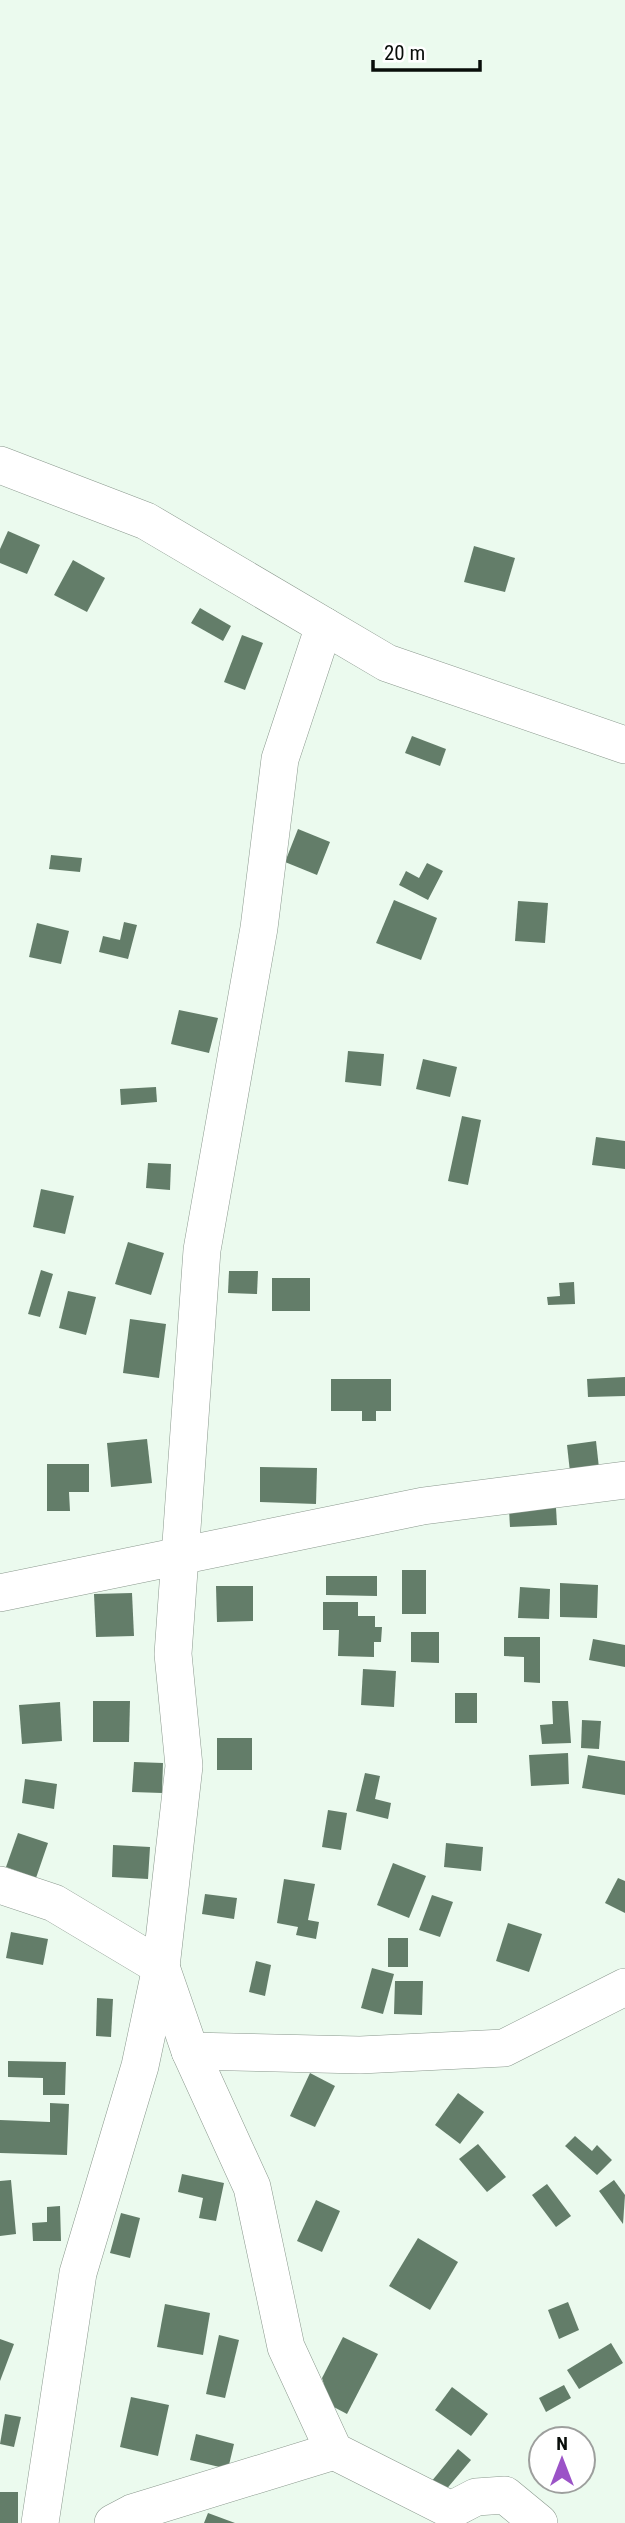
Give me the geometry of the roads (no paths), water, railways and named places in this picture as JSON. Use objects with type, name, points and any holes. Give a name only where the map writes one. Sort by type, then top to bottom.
[{"type":"street","points":[[0,465],[146,521],[387,663],[625,745]]},
{"type":"street","points":[[40,2523],[78,2273],[140,2066],[162,1967],[184,1766],[173,1654],[202,1250],[259,928],[280,759],[324,626]]},
{"type":"street","points":[[0,1593],[423,1506],[625,1480]]},
{"type":"street","points":[[0,1885],[54,1903],[162,1967],[190,2051],[252,2187],[286,2347],[334,2451],[451,2510],[476,2497],[505,2495],[538,2523]]},
{"type":"street","points":[[190,2051],[360,2054],[504,2048],[625,1987]]},
{"type":"street","points":[[113,2523],[132,2513],[334,2451]]}]
